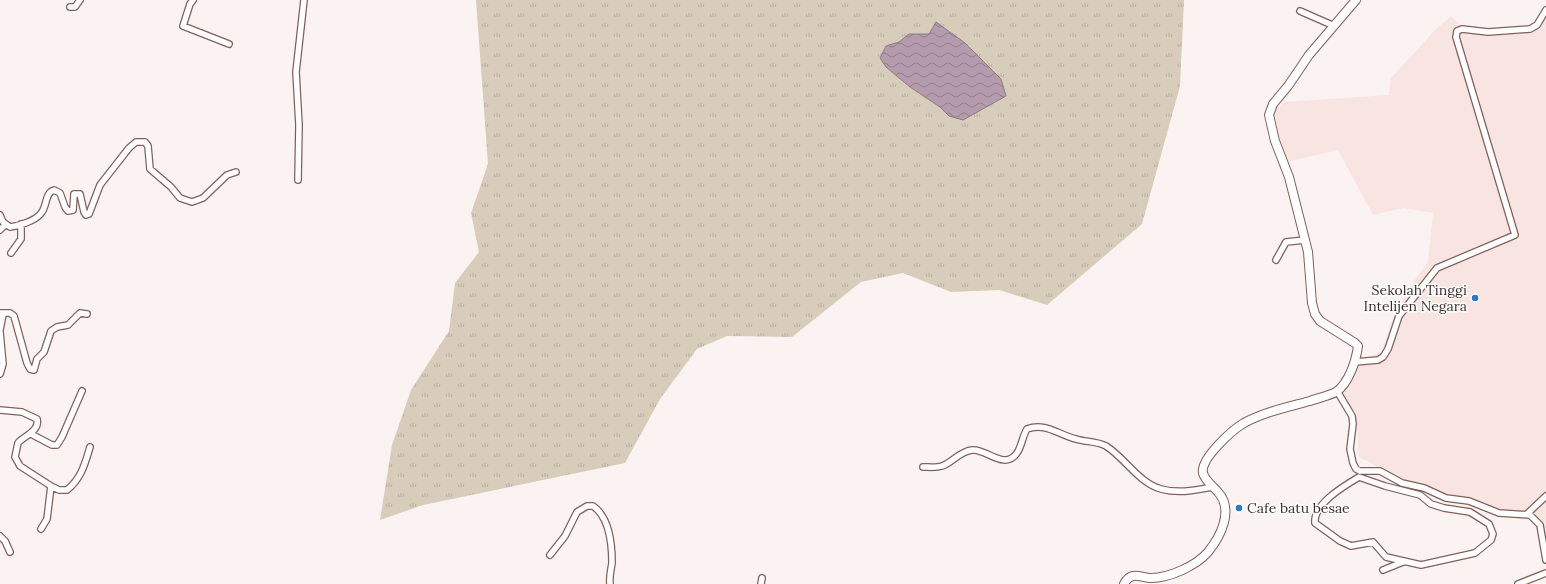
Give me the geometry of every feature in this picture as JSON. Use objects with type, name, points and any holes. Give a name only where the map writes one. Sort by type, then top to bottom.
[{"type":"street","points":[[70,7],[76,7],[80,0]]},
{"type":"street","points":[[193,0],[190,4],[183,26],[229,44]]},
{"type":"street","points":[[298,180],[299,125],[296,72],[304,0]]},
{"type":"street","points":[[1124,584],[1128,579],[1134,576],[1151,578],[1171,574],[1199,560],[1208,551],[1223,526],[1226,509],[1222,496],[1203,475],[1203,468],[1212,454],[1235,429],[1256,417],[1337,391],[1350,373],[1355,362],[1358,346],[1356,343],[1320,321],[1315,314],[1312,303],[1306,240],[1289,177],[1275,141],[1269,115],[1273,104],[1332,25],[1356,0]]},
{"type":"street","points":[[1355,362],[1378,360],[1383,357],[1388,349],[1399,316],[1437,268],[1515,235],[1456,37],[1457,31],[1462,29],[1488,32],[1530,29],[1537,25],[1546,10]]},
{"type":"street","points":[[1300,11],[1332,25]]},
{"type":"street","points":[[0,216],[5,225],[10,227],[39,216],[43,210],[49,192],[54,190],[60,193],[68,211],[73,210],[74,194],[80,194],[84,212],[86,215],[89,214],[102,183],[129,148],[136,142],[146,143],[150,169],[171,187],[180,198],[187,201],[194,202],[203,198],[228,175],[236,172]]},
{"type":"street","points":[[11,253],[21,239],[21,224]]},
{"type":"street","points":[[0,230],[5,225]]},
{"type":"street","points":[[1276,260],[1286,242],[1306,240]]},
{"type":"street","points":[[0,374],[3,364],[0,331],[2,313],[10,313],[15,317],[27,363],[30,369],[34,370],[37,358],[44,352],[51,331],[57,327],[68,325],[80,313],[87,314]]},
{"type":"street","points":[[31,434],[52,445],[57,444],[62,437],[82,391]]},
{"type":"street","points":[[1337,391],[1352,416],[1351,456],[1356,469],[1360,474],[1385,486],[1420,495],[1431,504],[1444,508],[1470,512],[1485,521],[1491,528],[1493,534],[1492,540],[1474,554],[1421,565],[1386,557],[1373,542],[1351,546],[1340,541],[1315,523],[1314,516],[1318,509],[1342,487],[1360,474],[1380,471],[1402,483],[1424,488],[1446,498],[1469,500],[1499,513],[1527,514],[1540,525],[1546,560]]},
{"type":"street","points":[[0,410],[22,412],[36,419],[37,425],[31,434],[18,443],[15,451],[16,462],[28,472],[59,490],[67,490],[76,483],[90,447]]},
{"type":"street","points":[[923,467],[940,466],[972,450],[979,450],[994,459],[1007,459],[1017,453],[1027,430],[1033,427],[1044,427],[1075,439],[1105,446],[1151,485],[1161,489],[1184,492],[1213,487]]},
{"type":"street","points":[[41,529],[47,519],[51,486]]},
{"type":"street","points":[[1527,514],[1546,496]]},
{"type":"street","points":[[550,555],[565,536],[577,512],[587,506],[593,506],[603,517],[607,526],[612,557],[610,584]]},
{"type":"street","points":[[0,536],[5,541],[10,552]]},
{"type":"street","points":[[1383,570],[1403,562]]},
{"type":"street","points":[[1518,584],[1546,573]]},
{"type":"shaded area","name":"Sekolah Tinggi Intelijen Negara","points":[[1546,15],[1546,555],[1539,523],[1392,479],[1386,471],[1359,457],[1356,413],[1339,393],[1359,357],[1367,359],[1382,351],[1394,315],[1414,281],[1428,262],[1433,213],[1403,208],[1373,215],[1338,150],[1282,163],[1271,124],[1274,111],[1284,102],[1389,95],[1391,78],[1435,30],[1451,16],[1468,32],[1481,35],[1534,30],[1542,18]]},
{"type":"green space","points":[[476,0],[1184,0],[1180,86],[1142,224],[1047,305],[999,290],[951,292],[903,273],[861,282],[792,337],[727,336],[697,349],[660,399],[625,463],[423,505],[380,520],[392,445],[411,390],[449,331],[455,283],[479,252],[471,213],[488,164]]},
{"type":"water","points":[[936,22],[965,43],[1001,79],[1006,96],[963,120],[949,116],[940,107],[910,87],[886,67],[880,58],[886,46],[899,42],[909,34],[929,34]]},
{"type":"place","name":"Sekolah Tinggi Intelijen Negara","points":[[1475,298]]},
{"type":"place","name":"Cafe batu besae","points":[[1239,508]]}]
